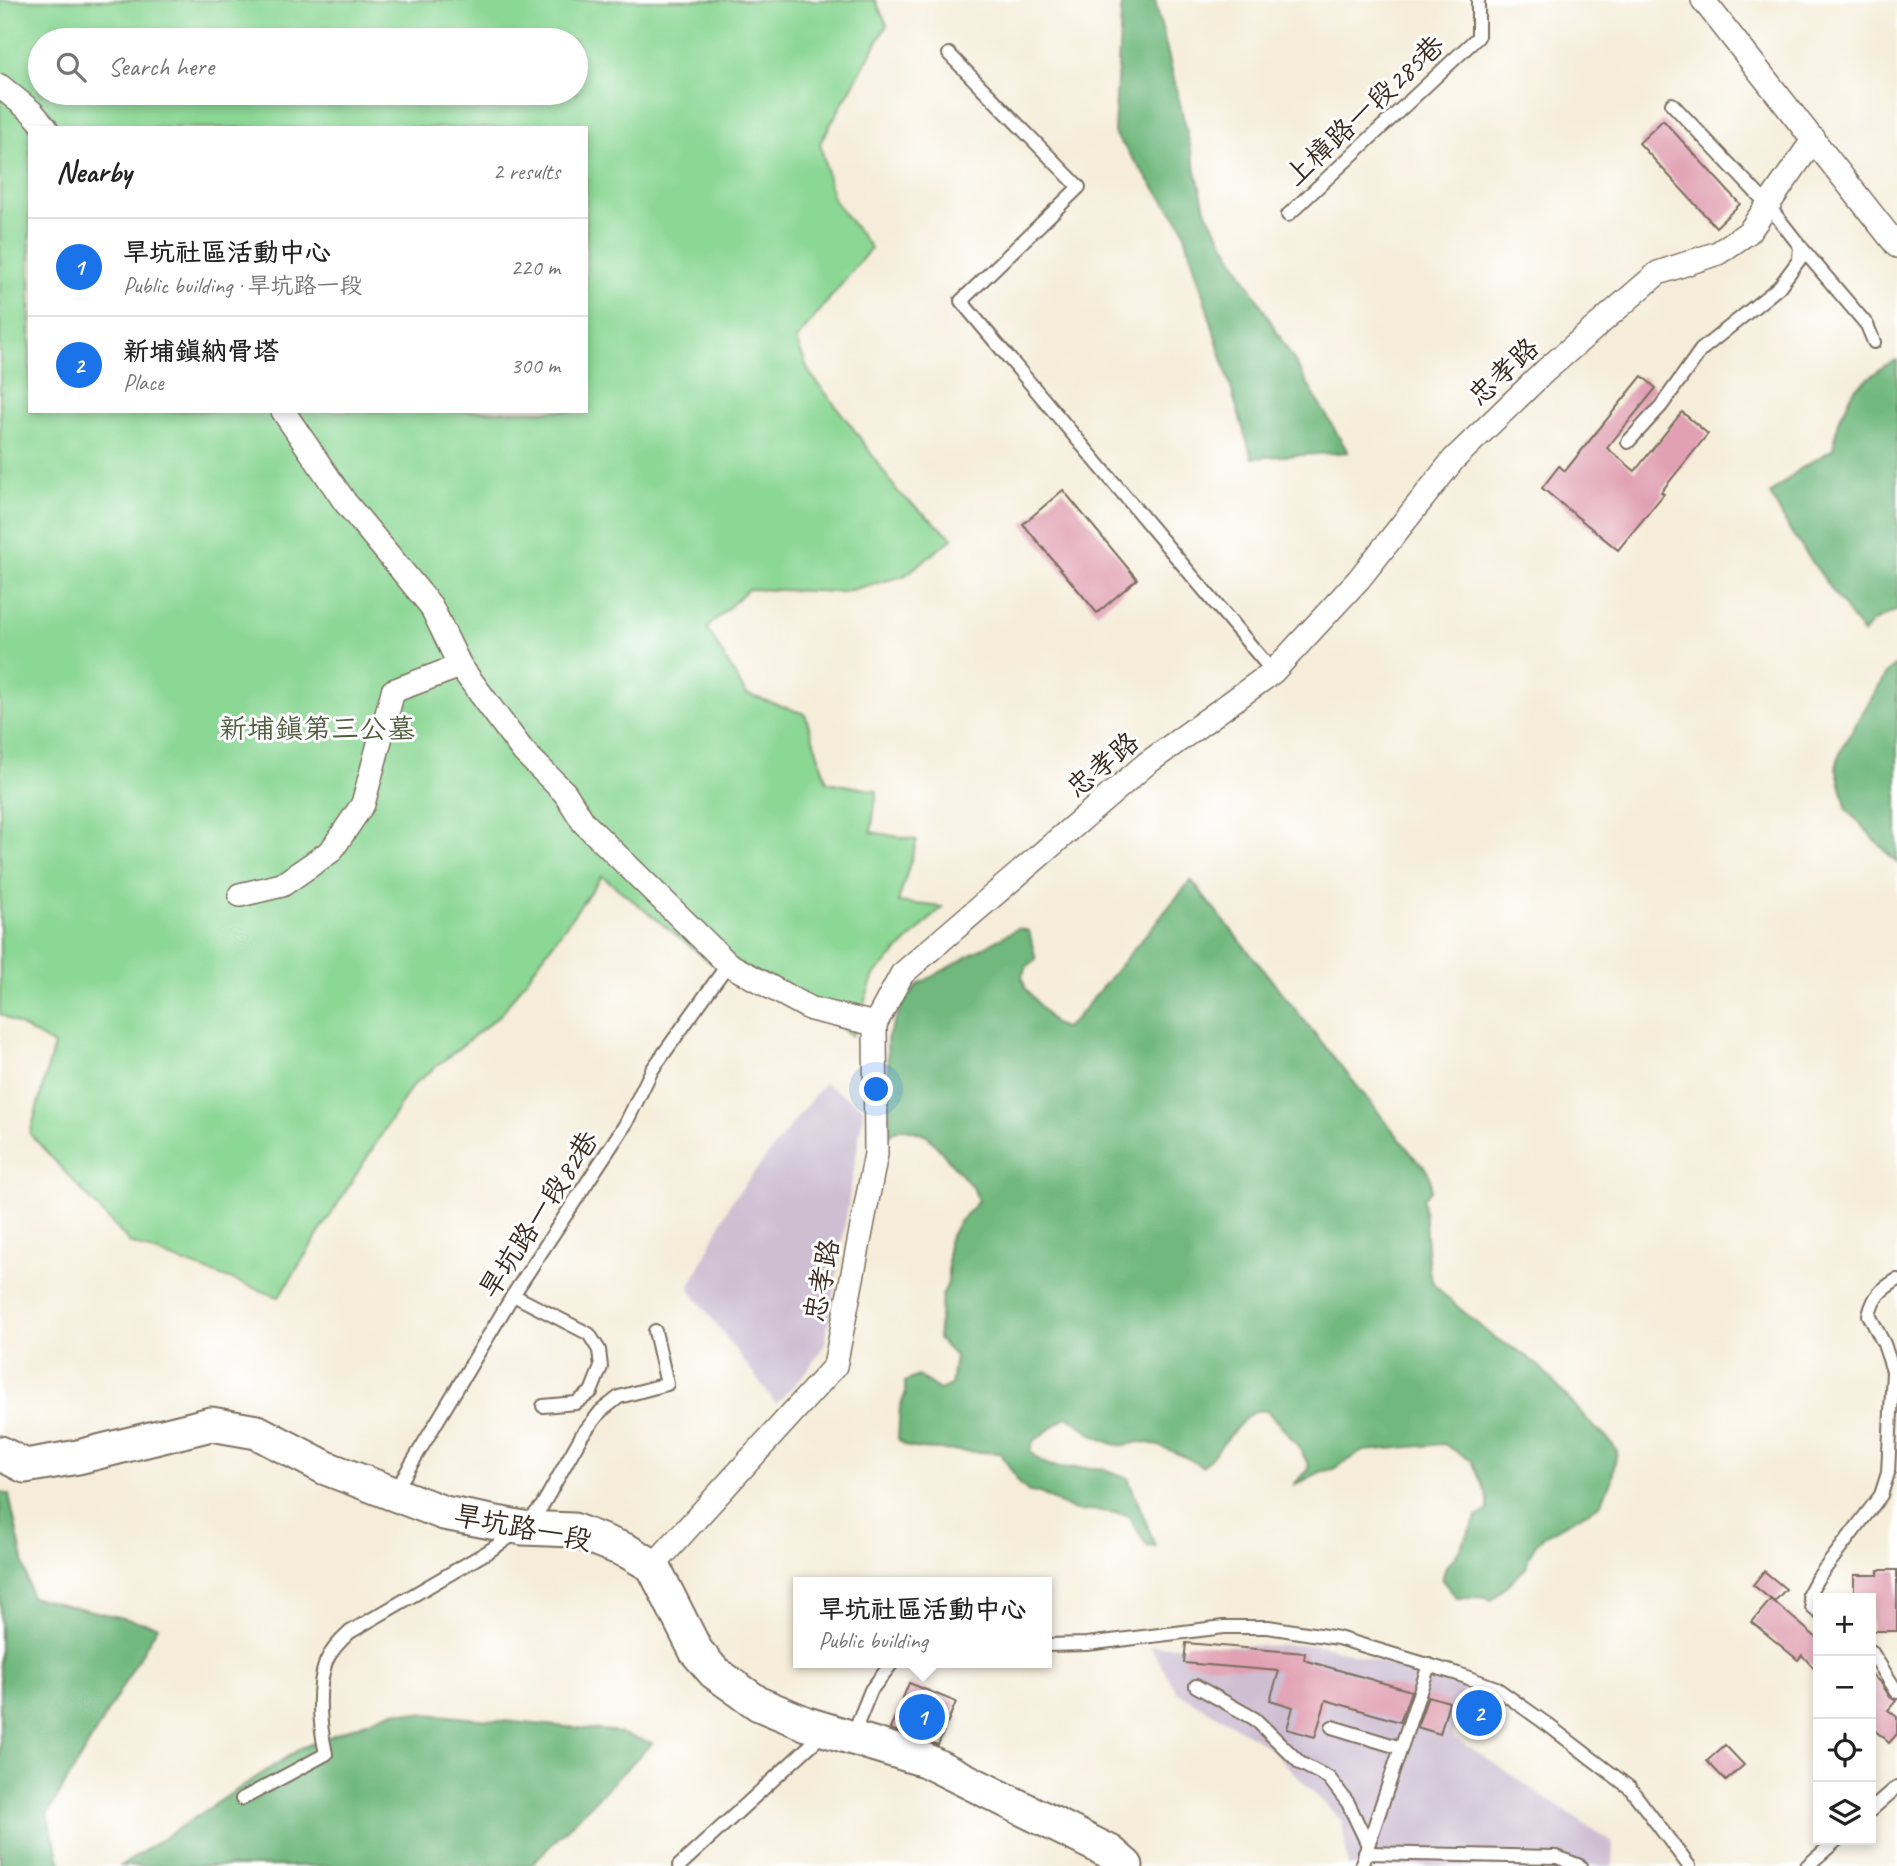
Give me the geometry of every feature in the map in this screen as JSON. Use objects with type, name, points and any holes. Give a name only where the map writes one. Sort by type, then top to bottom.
[{"type":"street","points":[[1703,0],[1897,246]]},
{"type":"street","points":[[0,86],[44,126]]},
{"type":"street","name":"忠孝路","points":[[653,1566],[835,1366],[876,1154],[875,1024],[902,974],[1146,764],[1273,672],[1359,579],[1454,459],[1545,371],[1658,273],[1718,253],[1749,232],[1814,139]]},
{"type":"street","points":[[284,413],[345,502],[431,606],[460,666],[523,751],[565,793],[584,823],[728,964],[811,1009],[875,1024]]},
{"type":"street","points":[[240,895],[282,885],[331,851],[363,804],[393,691],[460,666]]},
{"type":"street","name":"旱坑路一段","points":[[0,1453],[25,1466],[78,1457],[211,1424],[257,1432],[326,1468],[444,1513],[523,1528],[573,1531],[627,1550],[653,1566]]},
{"type":"street","points":[[653,1566],[696,1651],[714,1672],[759,1704],[839,1734],[925,1760],[1110,1852],[1126,1866]]},
{"type":"lane","name":"上樟路一段285巷","points":[[1288,215],[1478,37],[1478,0]]},
{"type":"lane","points":[[949,54],[1079,187],[961,301],[1273,672]]},
{"type":"lane","points":[[1672,104],[1768,204],[1867,325],[1874,342]]},
{"type":"lane","points":[[1628,442],[1661,406],[1701,350],[1779,287],[1799,260],[1800,246]]},
{"type":"lane","name":"旱坑路一段82巷","points":[[394,1494],[513,1295],[625,1125],[652,1070],[728,964]]},
{"type":"lane","points":[[1813,1608],[1809,1594],[1817,1579],[1881,1495],[1888,1473],[1893,1371],[1884,1344],[1869,1315],[1881,1290],[1897,1280]]},
{"type":"lane","points":[[513,1295],[589,1334],[599,1350],[601,1367],[592,1392],[576,1403],[543,1406]]},
{"type":"lane","points":[[242,1799],[326,1754],[322,1734],[321,1690],[326,1661],[339,1642],[350,1632],[489,1551],[523,1528],[542,1506],[582,1435],[601,1411],[619,1396],[667,1384],[655,1331]]},
{"type":"lane","points":[[1052,1645],[1087,1644],[1224,1627],[1268,1627],[1338,1638],[1458,1674],[1496,1688],[1630,1788],[1689,1866]]},
{"type":"lane","points":[[1874,1656],[1897,1692]]},
{"type":"lane","points":[[1365,1855],[1429,1665]]},
{"type":"lane","points":[[679,1866],[839,1734],[888,1668]]},
{"type":"lane","points":[[1196,1686],[1255,1719],[1300,1763],[1329,1778],[1348,1803],[1365,1855]]},
{"type":"lane","points":[[1332,1727],[1401,1748]]},
{"type":"lane","points":[[1876,1806],[1897,1787]]},
{"type":"lane","points":[[1807,1866],[1831,1845]]},
{"type":"lane","points":[[1365,1855],[1557,1857],[1580,1866]]},
{"type":"shaded area","points":[[824,1083],[864,1108],[825,1344],[807,1371],[776,1404],[689,1288],[731,1202]]},
{"type":"shaded area","points":[[1321,1645],[1465,1685],[1453,1736],[1613,1843],[1612,1866],[1348,1866],[1342,1821],[1266,1745],[1177,1692],[1150,1646]]},
{"type":"green space","name":"新埔鎮第三公墓","points":[[0,0],[875,0],[887,25],[820,143],[833,199],[871,248],[796,340],[809,372],[898,492],[953,538],[904,576],[843,592],[748,589],[707,628],[746,694],[805,714],[827,782],[877,791],[871,832],[917,840],[898,902],[942,907],[874,975],[852,1036],[822,1016],[720,970],[602,876],[501,1014],[412,1086],[279,1297],[130,1243],[30,1134],[54,1045],[0,1014]]},
{"type":"green space","points":[[1122,0],[1155,0],[1206,212],[1348,452],[1252,458],[1182,225],[1114,133]]},
{"type":"green space","points":[[1897,360],[1897,610],[1872,622],[1863,634],[1789,529],[1770,494],[1800,469],[1833,449],[1838,421],[1855,389],[1884,366]]},
{"type":"green space","points":[[1897,664],[1897,863],[1847,810],[1836,768],[1841,749],[1886,674]]},
{"type":"green space","points":[[1191,880],[1428,1172],[1431,1191],[1423,1198],[1429,1271],[1433,1283],[1494,1338],[1519,1351],[1540,1367],[1617,1451],[1611,1482],[1600,1505],[1544,1536],[1535,1545],[1526,1568],[1492,1600],[1481,1597],[1457,1598],[1442,1580],[1446,1566],[1455,1557],[1477,1517],[1488,1510],[1488,1498],[1472,1461],[1444,1444],[1363,1451],[1333,1469],[1320,1472],[1293,1486],[1309,1467],[1296,1444],[1267,1411],[1251,1414],[1202,1467],[1173,1451],[1155,1445],[1138,1442],[1118,1445],[1108,1442],[1067,1416],[1033,1442],[1030,1451],[1044,1463],[1060,1467],[1100,1469],[1128,1478],[1156,1547],[1147,1546],[1128,1515],[1094,1510],[1080,1512],[1040,1493],[1029,1492],[1021,1485],[1000,1453],[919,1449],[906,1446],[898,1439],[905,1382],[918,1376],[940,1390],[951,1385],[955,1356],[938,1339],[942,1296],[948,1283],[948,1241],[958,1223],[978,1201],[974,1189],[927,1135],[903,1128],[892,1132],[890,1136],[887,1039],[903,1002],[919,984],[1018,928],[1029,931],[1036,960],[1026,967],[1022,976],[1025,987],[1054,1024],[1064,1028],[1074,1021]]},
{"type":"green space","points":[[0,1492],[9,1495],[31,1597],[158,1626],[47,1815],[62,1866],[0,1866]]},
{"type":"green space","points":[[394,1711],[612,1731],[652,1743],[530,1866],[121,1866],[301,1748]]},
{"type":"building","points":[[1663,120],[1740,204],[1716,227],[1639,143]]},
{"type":"building","points":[[1642,376],[1656,388],[1607,448],[1635,471],[1682,412],[1708,434],[1618,550],[1542,488],[1559,466],[1565,471]]},
{"type":"building","points":[[1063,490],[1137,579],[1097,613],[1023,524]]},
{"type":"building","points":[[1878,1570],[1897,1570],[1897,1631],[1876,1631],[1876,1593],[1854,1593],[1854,1575],[1878,1575]]},
{"type":"building","points":[[1764,1571],[1786,1589],[1774,1602],[1753,1585]]},
{"type":"building","points":[[1771,1599],[1813,1635],[1813,1667],[1802,1655],[1798,1660],[1752,1622]]},
{"type":"building","points":[[1186,1643],[1305,1653],[1304,1660],[1411,1691],[1400,1722],[1326,1700],[1315,1737],[1287,1729],[1293,1707],[1270,1700],[1279,1671],[1184,1663]]},
{"type":"building","points":[[1876,1678],[1896,1701],[1888,1710],[1897,1717],[1897,1734],[1889,1743],[1876,1731]]},
{"type":"building","points":[[909,1683],[956,1702],[938,1745],[890,1729]]},
{"type":"building","points":[[1428,1696],[1449,1702],[1440,1734],[1417,1727]]},
{"type":"building","points":[[1476,1702],[1483,1703],[1491,1712],[1490,1720],[1480,1726],[1470,1721],[1463,1709]]},
{"type":"building","points":[[1725,1745],[1744,1765],[1726,1781],[1707,1761]]},
{"type":"place","name":"新埔鎮納骨塔","points":[[1479,1713]]},
{"type":"place","name":"旱坑社區活動中心","points":[[922,1717]]}]
